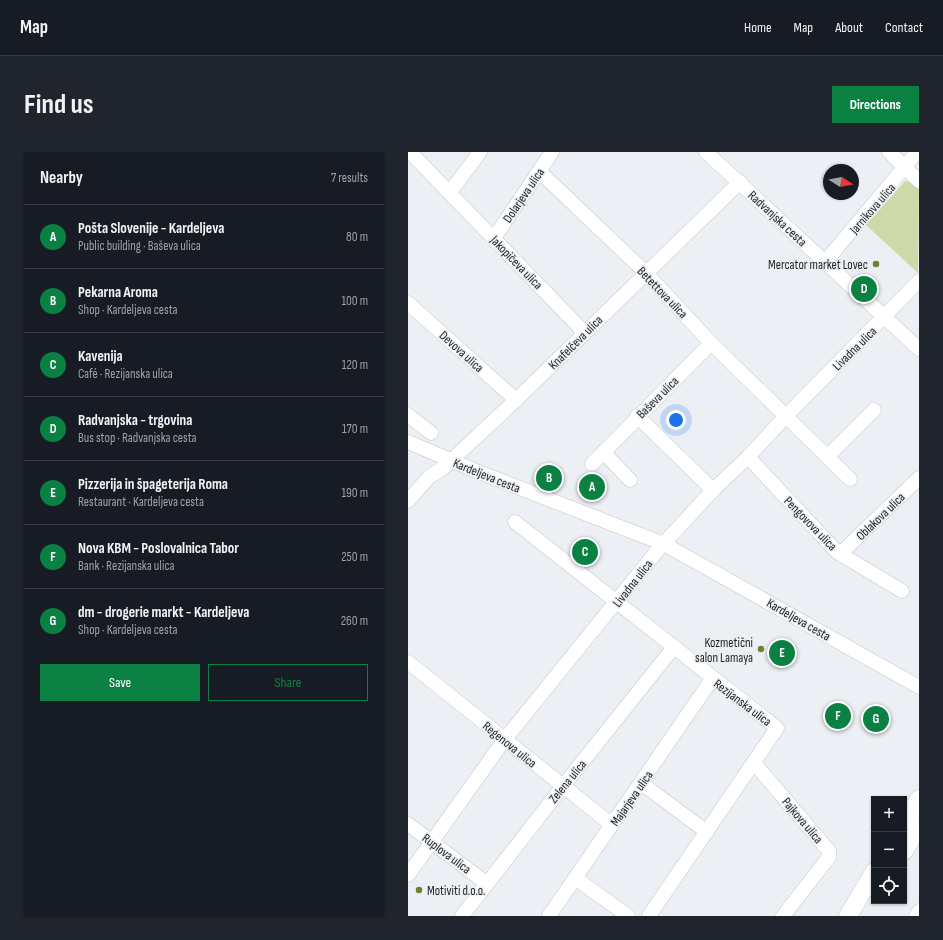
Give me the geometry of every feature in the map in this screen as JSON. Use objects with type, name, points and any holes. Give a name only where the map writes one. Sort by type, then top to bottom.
[{"type":"main road","points":[[907,818],[919,800]]},
{"type":"main road","points":[[907,846],[919,826]]},
{"type":"main road","points":[[848,916],[871,877]]},
{"type":"main road","points":[[861,916],[871,901]]},
{"type":"street","name":"Jakopičeva ulica","points":[[410,152],[584,332]]},
{"type":"street","points":[[450,192],[480,152]]},
{"type":"street","name":"Dolarjeva ulica","points":[[494,238],[552,152]]},
{"type":"street","name":"Radvanjska cesta","points":[[706,152],[919,349]]},
{"type":"street","points":[[889,152],[919,181]]},
{"type":"street","name":"Jarnikova ulica","points":[[825,262],[917,152]]},
{"type":"street","name":"Betettova ulica","points":[[539,171],[646,273],[711,343],[850,479]]},
{"type":"street","name":"Knafelčeva ulica","points":[[408,501],[429,477],[447,464],[516,400],[584,332],[740,182]]},
{"type":"street","name":"Livadna ulica","points":[[408,875],[505,740],[660,548],[713,490],[748,457],[919,280]]},
{"type":"street","name":"Devova ulica","points":[[408,303],[516,400]]},
{"type":"street","name":"Baševa ulica","points":[[592,464],[637,416],[711,343]]},
{"type":"street","points":[[828,456],[874,410]]},
{"type":"street","points":[[408,415],[431,433]]},
{"type":"street","points":[[637,416],[713,490]]},
{"type":"street","name":"Kardeljeva cesta","points":[[408,442],[447,464]]},
{"type":"street","name":"Kardeljeva cesta","points":[[408,452],[447,464],[660,548],[678,552],[919,687]]},
{"type":"street","points":[[603,452],[630,480]]},
{"type":"street","name":"Pengovova ulica","points":[[748,457],[837,552],[841,553],[902,591]]},
{"type":"street","name":"Oblakova ulica","points":[[841,553],[919,478]]},
{"type":"street","name":"Rezijanska ulica","points":[[515,522],[674,647],[712,679],[777,728],[754,764],[649,916]]},
{"type":"street","name":"Zelena ulica","points":[[462,916],[486,883],[674,647]]},
{"type":"street","name":"Regenova ulica","points":[[408,662],[612,825]]},
{"type":"street","name":"Majarjeva ulica","points":[[549,916],[712,679]]},
{"type":"street","name":"Pajkova ulica","points":[[754,764],[829,851],[829,857],[783,916]]},
{"type":"street","points":[[641,783],[707,832]]},
{"type":"street","name":"Ruplova ulica","points":[[408,824],[433,841],[486,883]]},
{"type":"street","points":[[575,878],[628,916]]},
{"type":"street","points":[[916,916],[919,911]]},
{"type":"green space","points":[[905,181],[911,182],[919,189],[918,273],[866,225]]},
{"type":"place","name":"Mercator market Lovec","points":[[876,264]]},
{"type":"place","name":"Radvanjska - trgovina","points":[[864,289]]},
{"type":"place","name":"Pekarna Aroma","points":[[549,478]]},
{"type":"place","name":"Pošta Slovenije - Kardeljeva","points":[[592,487]]},
{"type":"place","name":"Kavenija","points":[[585,552]]},
{"type":"place","name":"Kozmetični salon Lamaya","points":[[761,649]]},
{"type":"place","name":"Pizzerija in špageterija Roma","points":[[782,653]]},
{"type":"place","name":"Nova KBM - Poslovalnica Tabor","points":[[838,716]]},
{"type":"place","name":"dm - drogerie markt - Kardeljeva","points":[[876,719]]},
{"type":"place","name":"Motiviti d.o.o.","points":[[419,890]]}]
